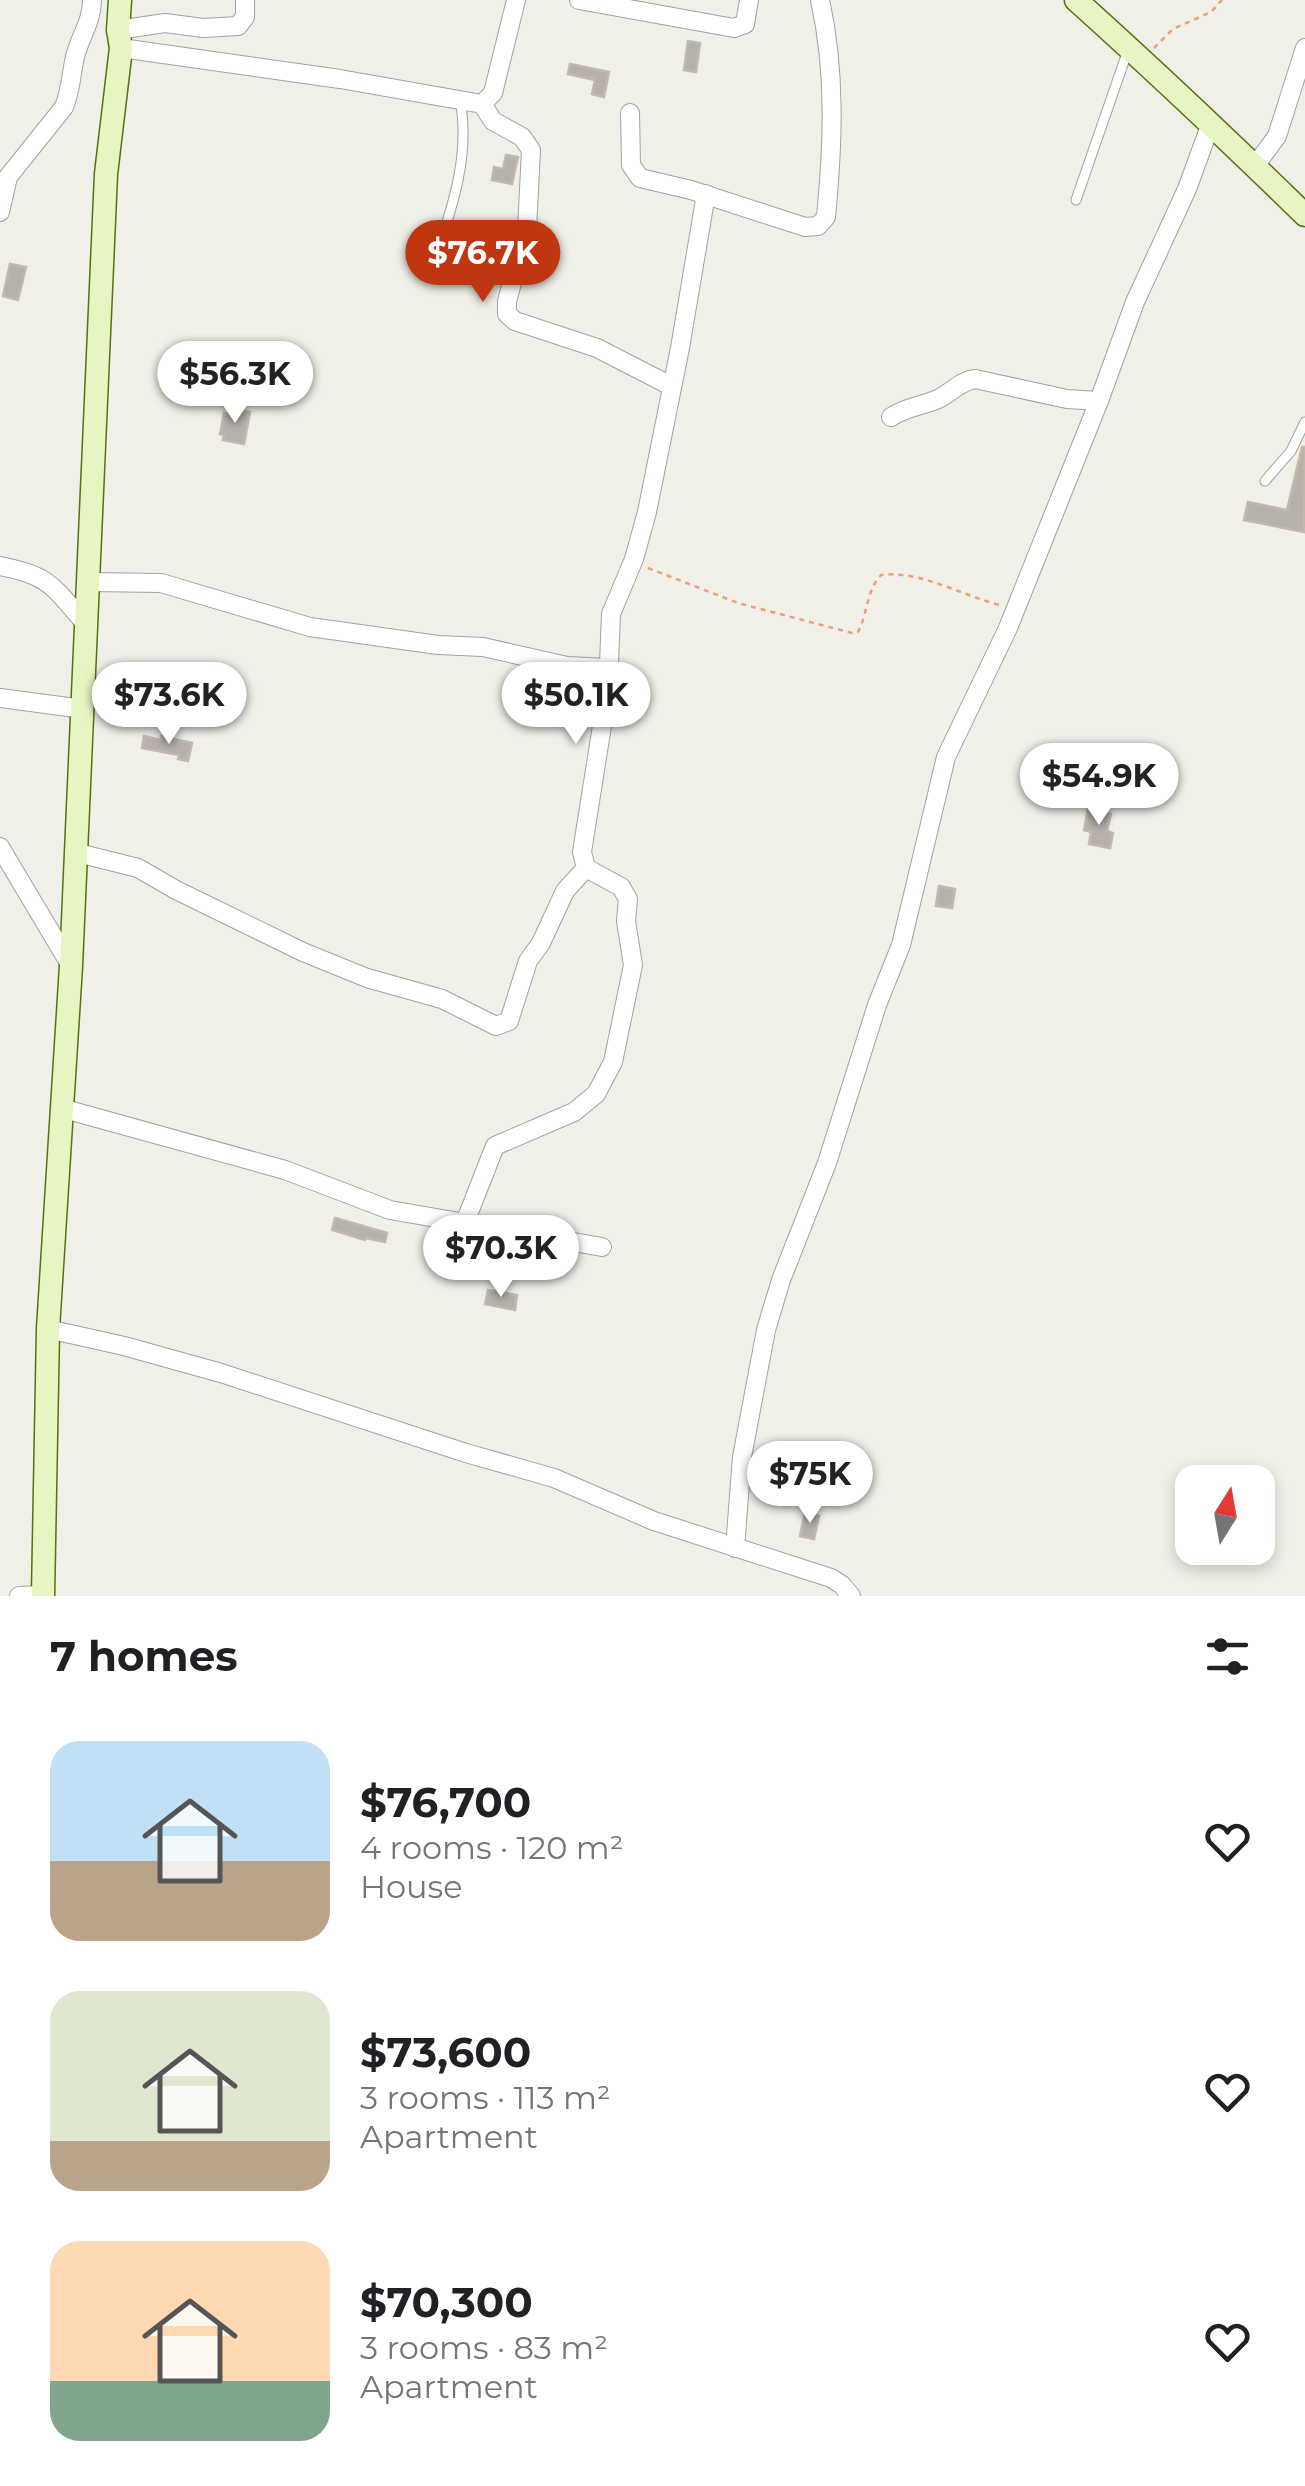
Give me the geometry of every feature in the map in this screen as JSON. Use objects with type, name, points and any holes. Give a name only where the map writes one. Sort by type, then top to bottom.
[{"type":"main road","points":[[43,1595],[48,1330],[71,966],[106,174],[120,39],[120,0]]},
{"type":"main road","points":[[1076,0],[1188,100],[1210,126],[1305,215]]},
{"type":"street","points":[[0,212],[8,177],[64,107],[76,53],[91,21],[92,0]]},
{"type":"street","points":[[120,39],[164,23],[203,28],[238,26],[245,17],[245,0]]},
{"type":"street","points":[[482,104],[494,93],[516,0]]},
{"type":"street","points":[[579,0],[734,28],[745,24],[750,0]]},
{"type":"street","points":[[630,112],[631,165],[636,176],[805,227],[823,222],[830,176],[832,88],[828,36],[820,0]]},
{"type":"street","points":[[120,39],[482,104],[493,121],[522,137],[531,150],[527,229],[507,302],[508,314],[515,321],[597,348],[671,386]]},
{"type":"street","points":[[1255,166],[1277,136],[1305,48]]},
{"type":"street","points":[[735,1548],[740,1472],[766,1330],[900,945],[946,757],[1016,609],[1135,302],[1187,189],[1210,126]]},
{"type":"street","points":[[464,1225],[496,1146],[574,1112],[596,1094],[612,1062],[633,965],[626,926],[628,899],[622,888],[586,868],[582,852],[608,688],[611,614],[634,559],[647,512],[706,194]]},
{"type":"street","points":[[890,418],[975,379],[1067,399],[1099,401]]},
{"type":"street","points":[[0,566],[42,576],[86,623]]},
{"type":"street","points":[[90,582],[161,583],[310,627],[484,648],[567,666],[607,668]]},
{"type":"street","points":[[0,698],[82,709]]},
{"type":"street","points":[[0,846],[71,966]]},
{"type":"street","points":[[74,852],[138,868],[303,952],[367,978],[442,998],[489,1024],[502,1026],[509,1021],[528,961],[547,931],[558,902],[586,868]]},
{"type":"street","points":[[62,1108],[285,1170],[390,1210],[602,1247]]},
{"type":"street","points":[[48,1330],[221,1373],[554,1478],[654,1521],[830,1578],[852,1596]]},
{"type":"street","points":[[19,1596],[43,1595]]},
{"type":"lane","points":[[1076,200],[1135,53]]},
{"type":"lane","points":[[437,251],[458,183],[463,130],[460,100]]},
{"type":"lane","points":[[1265,482],[1291,451],[1305,422]]},
{"type":"path","points":[[1135,53],[1210,12],[1222,0]]},
{"type":"path","points":[[634,559],[662,576],[738,602],[852,633],[862,626],[875,582],[882,575],[893,574],[1016,609]]},
{"type":"building","points":[[688,41],[700,43],[696,72],[684,70]]},
{"type":"building","points":[[570,64],[609,72],[604,97],[592,94],[595,80],[568,74]]},
{"type":"building","points":[[506,155],[518,157],[512,184],[492,180],[494,167],[503,169]]},
{"type":"building","points":[[10,264],[26,267],[18,300],[3,296]]},
{"type":"building","points":[[229,408],[250,412],[244,444],[223,440],[224,435],[220,434],[224,413],[228,414]]},
{"type":"building","points":[[1302,447],[1304,532],[1244,520],[1248,502],[1287,510]]},
{"type":"building","points":[[144,736],[192,743],[188,761],[178,759],[179,755],[142,748]]},
{"type":"building","points":[[1088,809],[1111,814],[1107,831],[1113,833],[1110,848],[1089,844],[1091,832],[1084,830]]},
{"type":"building","points":[[939,886],[955,889],[952,908],[936,906]]},
{"type":"building","points":[[335,1218],[387,1233],[385,1242],[332,1230]]},
{"type":"building","points":[[488,1290],[517,1295],[515,1310],[485,1304]]},
{"type":"building","points":[[805,1513],[819,1516],[814,1539],[800,1536]]}]
